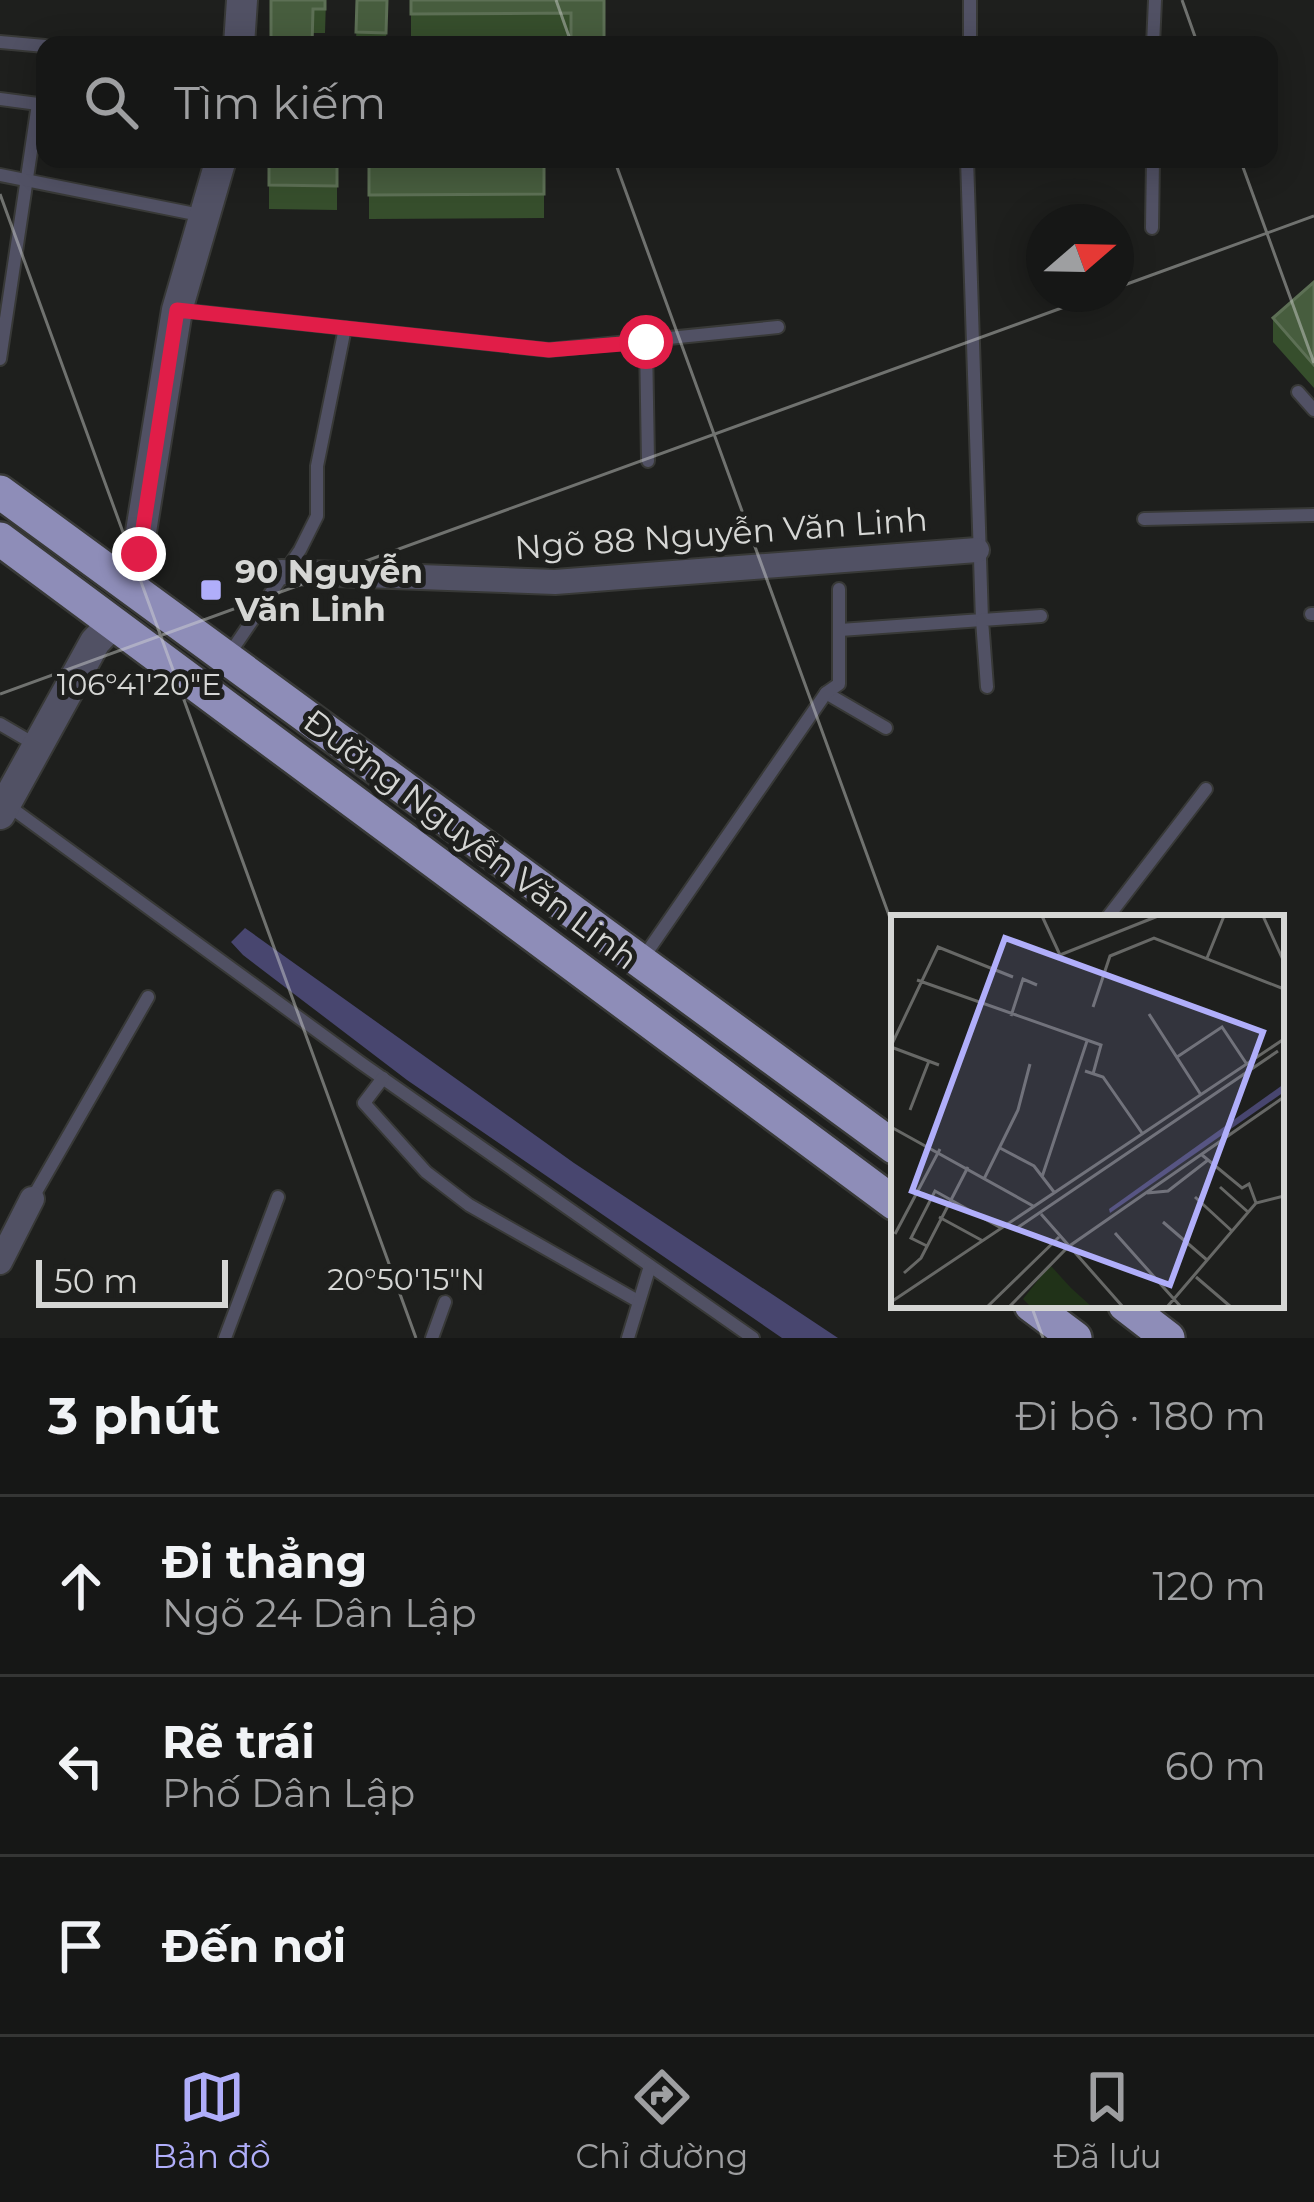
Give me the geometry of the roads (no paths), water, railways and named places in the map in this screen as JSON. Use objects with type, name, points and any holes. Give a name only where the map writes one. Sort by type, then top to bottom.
[{"type":"highway","name":"Đường Nguyễn Văn Linh","points":[[0,492],[891,1145]]},
{"type":"highway","name":"Đường Nguyễn Văn Linh","points":[[0,539],[891,1201]]},
{"type":"highway","points":[[1035,1308],[1076,1338]]},
{"type":"street","points":[[240,36],[242,0]]},
{"type":"street","points":[[132,587],[177,310],[219,168]]},
{"type":"street","name":"Ngõ 88 Nguyễn Văn Linh","points":[[281,572],[555,582],[977,550]]},
{"type":"street","points":[[2,806],[95,642],[111,625]]},
{"type":"street","points":[[0,1262],[32,1198]]},
{"type":"lane","points":[[970,0],[970,36]]},
{"type":"lane","points":[[1153,36],[1155,0]]},
{"type":"lane","points":[[0,42],[36,45]]},
{"type":"lane","points":[[0,99],[36,104]]},
{"type":"lane","points":[[0,359],[36,123]]},
{"type":"lane","points":[[968,168],[977,550],[988,687]]},
{"type":"lane","points":[[1151,228],[1153,168]]},
{"type":"lane","points":[[0,175],[206,216]]},
{"type":"lane","points":[[177,310],[549,350],[778,327]]},
{"type":"lane","points":[[228,657],[281,572],[301,550],[317,516],[317,466],[345,328]]},
{"type":"lane","points":[[646,342],[648,460]]},
{"type":"lane","points":[[1298,392],[1314,410]]},
{"type":"lane","points":[[1144,518],[1314,515]]},
{"type":"lane","points":[[642,959],[826,693],[839,684],[839,589]]},
{"type":"lane","points":[[840,630],[1042,616]]},
{"type":"lane","points":[[826,693],[886,728]]},
{"type":"lane","points":[[0,724],[37,746]]},
{"type":"lane","points":[[1109,915],[1206,789]]},
{"type":"lane","points":[[2,806],[753,1338]]},
{"type":"lane","points":[[32,1198],[148,997]]},
{"type":"lane","points":[[383,1078],[364,1103],[426,1172],[470,1205],[636,1300]]},
{"type":"lane","points":[[225,1338],[278,1197]]},
{"type":"lane","points":[[628,1338],[650,1266]]},
{"type":"lane","points":[[432,1338],[445,1302]]},
{"type":"place","name":"90 Nguyễn Văn Linh","points":[[211,590]]}]
